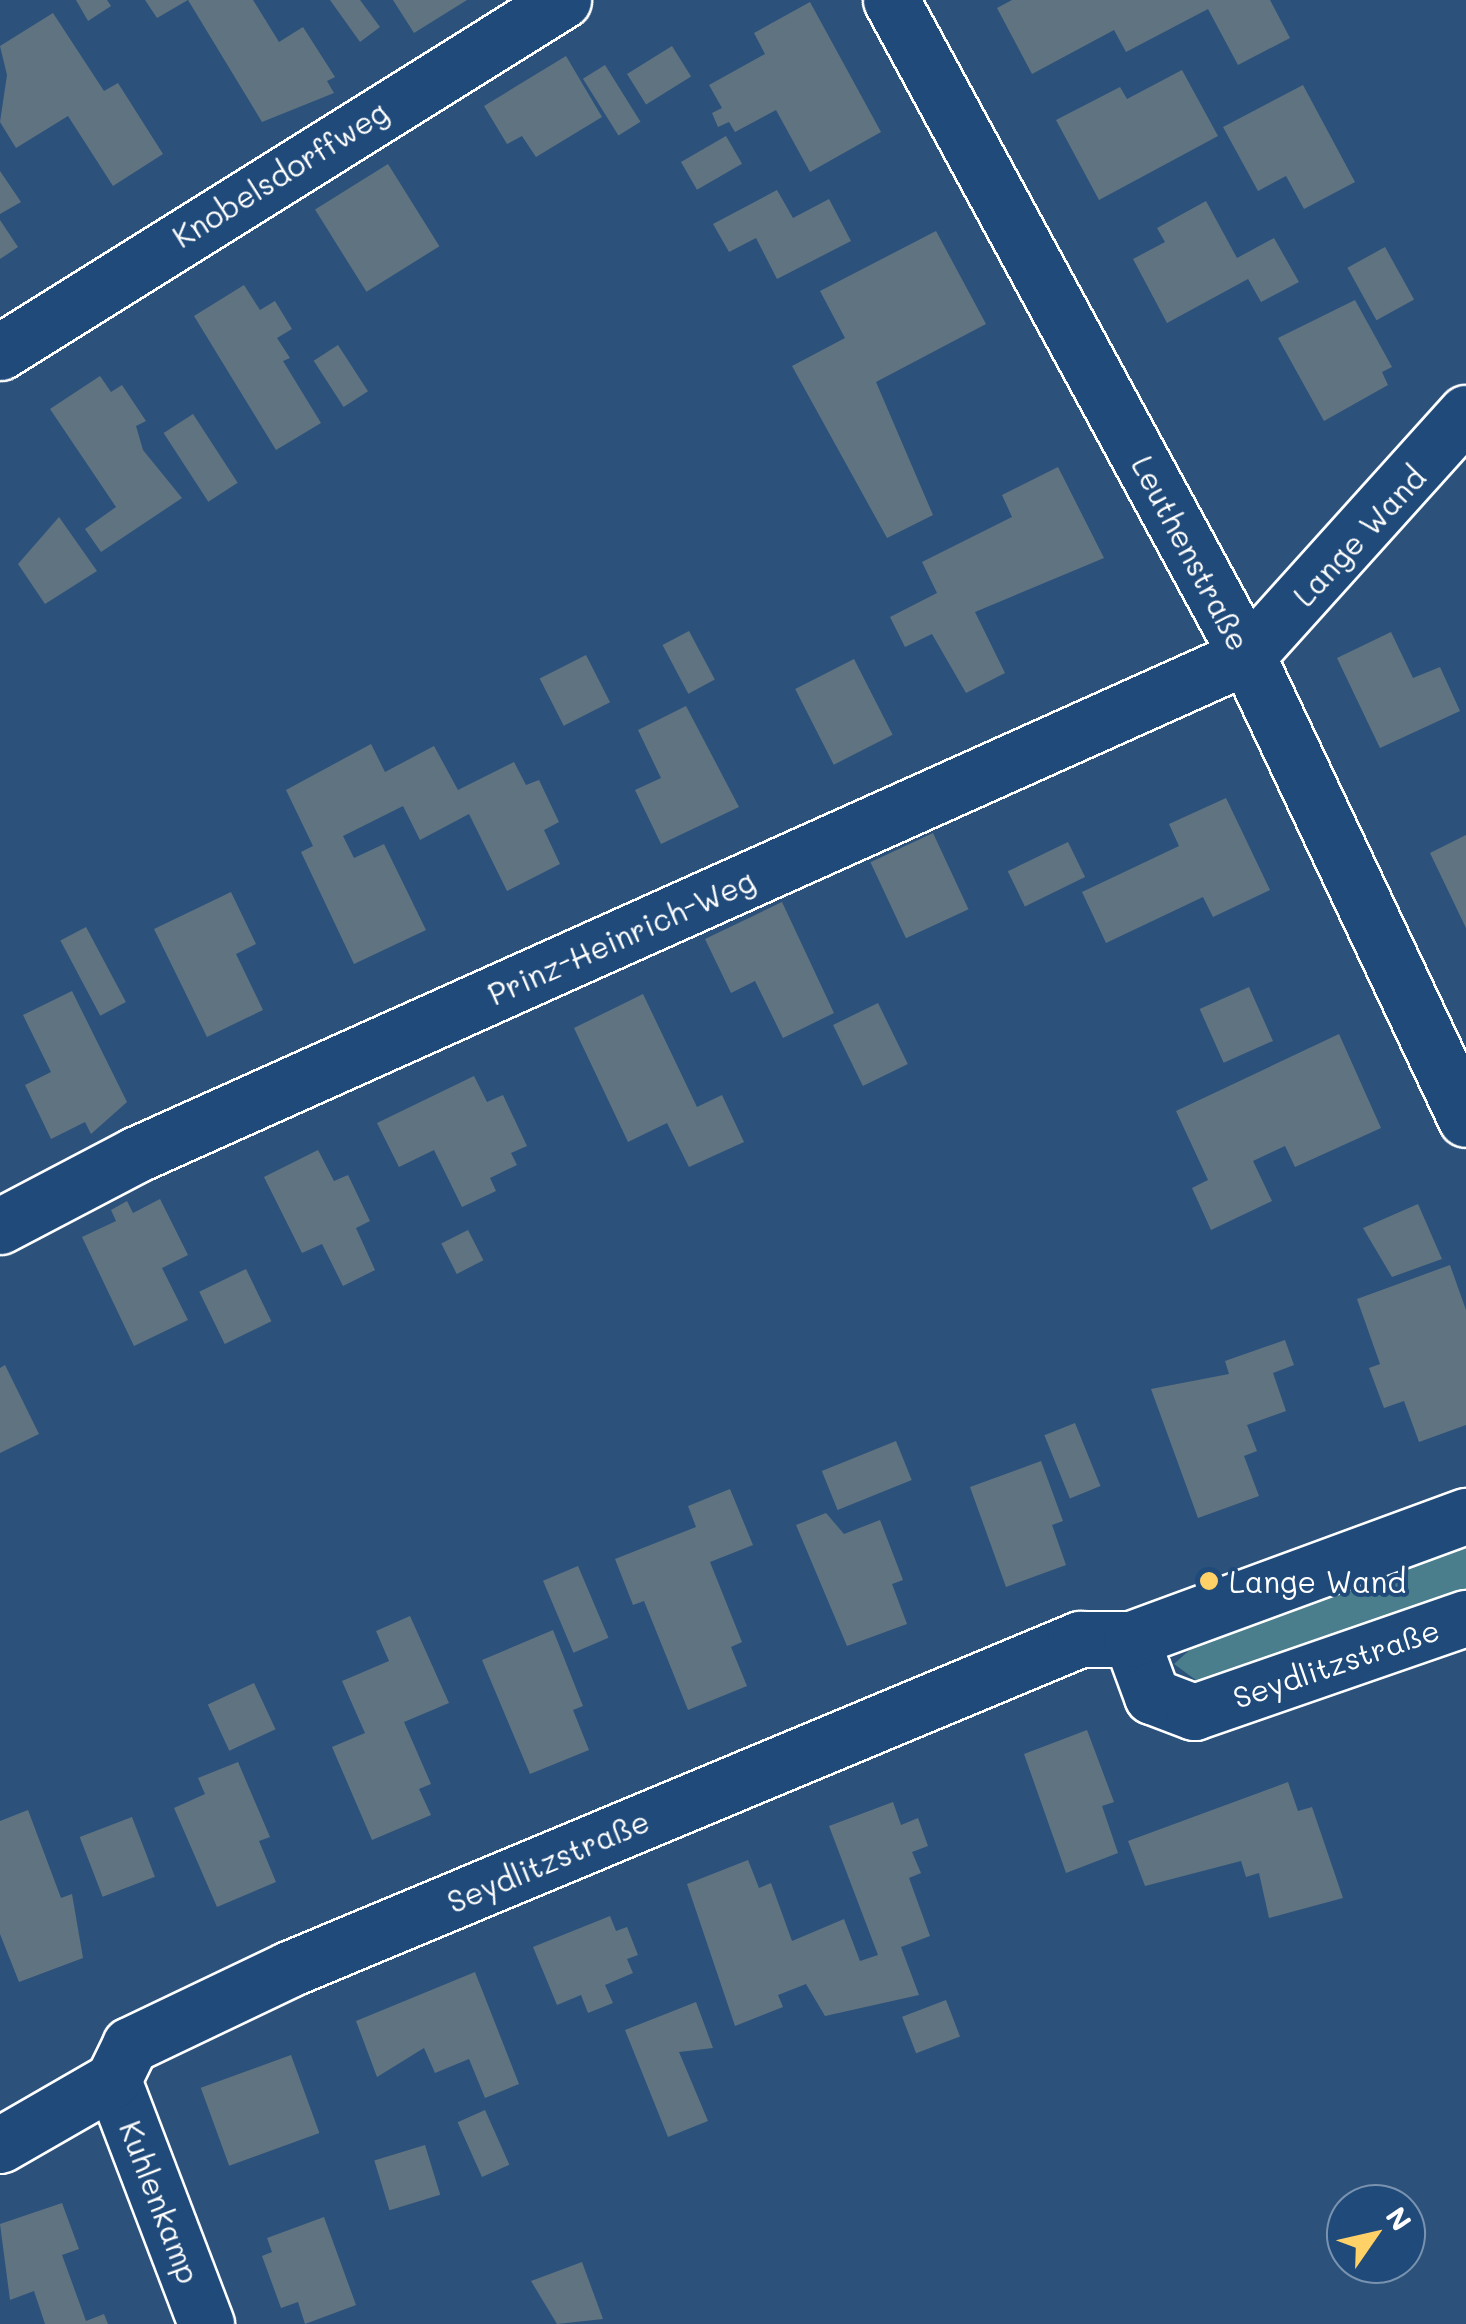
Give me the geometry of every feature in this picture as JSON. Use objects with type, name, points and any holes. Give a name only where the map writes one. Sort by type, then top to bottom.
[{"type":"street","name":"Knobelsdorffweg","points":[[0,352],[563,0]]},
{"type":"street","name":"Leuthenstraße","points":[[891,0],[1247,656],[1466,1119]]},
{"type":"street","name":"Lange Wand","points":[[1247,656],[1466,413]]},
{"type":"street","name":"Prinz-Heinrich-Weg","points":[[0,1226],[135,1155],[1247,656]]},
{"type":"street","name":"Seydlitzstraße","points":[[0,2146],[113,2080],[130,2045],[290,1970],[1080,1639],[1130,1638],[1466,1516]]},
{"type":"street","name":"Seydlitzstraße","points":[[1130,1638],[1152,1696],[1194,1712],[1466,1618]]},
{"type":"street","name":"Kuhlenkamp","points":[[113,2080],[206,2324]]},
{"type":"green space","points":[[1466,1548],[1466,1592],[1200,1683],[1174,1664],[1195,1645]]},
{"type":"building","points":[[76,0],[107,0],[111,6],[88,21]]},
{"type":"building","points":[[145,0],[188,0],[157,18]]},
{"type":"building","points":[[188,0],[253,0],[279,42],[303,27],[335,77],[327,81],[334,93],[262,122]]},
{"type":"building","points":[[330,0],[360,0],[380,27],[360,42]]},
{"type":"building","points":[[393,0],[467,0],[414,33]]},
{"type":"building","points":[[1012,0],[1270,0],[1290,38],[1238,65],[1208,9],[1126,52],[1114,30],[1032,74],[997,8]]},
{"type":"building","points":[[810,2],[881,132],[810,172],[776,110],[735,132],[729,122],[718,127],[712,113],[722,108],[709,85],[765,54],[754,33]]},
{"type":"building","points":[[53,13],[104,91],[118,83],[163,154],[113,186],[68,116],[16,148],[0,122],[7,75],[0,46]]},
{"type":"building","points":[[672,46],[691,77],[646,105],[627,74]]},
{"type":"building","points":[[566,56],[602,117],[536,157],[522,136],[507,144],[484,106]]},
{"type":"building","points":[[605,65],[641,122],[618,136],[583,79]]},
{"type":"building","points":[[1182,70],[1218,136],[1099,200],[1056,120],[1120,87],[1127,99]]},
{"type":"building","points":[[1303,85],[1355,182],[1304,209],[1286,176],[1258,191],[1223,127]]},
{"type":"building","points":[[726,136],[742,164],[697,190],[681,162]]},
{"type":"building","points":[[388,164],[439,246],[366,292],[315,210]]},
{"type":"building","points":[[0,171],[21,202],[0,214]]},
{"type":"building","points":[[777,190],[793,218],[829,199],[851,241],[777,279],[756,238],[729,252],[713,224]]},
{"type":"building","points":[[1206,201],[1237,258],[1274,238],[1299,282],[1261,302],[1248,279],[1167,323],[1133,259],[1165,242],[1157,228]]},
{"type":"building","points":[[0,220],[18,247],[0,259]]},
{"type":"building","points":[[936,231],[986,324],[876,382],[933,515],[887,538],[792,366],[845,338],[820,291]]},
{"type":"building","points":[[1385,247],[1414,299],[1376,320],[1347,268]]},
{"type":"building","points":[[244,285],[260,310],[275,301],[292,329],[277,338],[290,358],[283,361],[321,423],[276,450],[194,316]]},
{"type":"building","points":[[1355,300],[1392,367],[1382,372],[1388,385],[1324,421],[1278,338]]},
{"type":"building","points":[[338,345],[368,391],[344,407],[314,361]]},
{"type":"building","points":[[100,376],[111,392],[122,385],[146,421],[136,426],[143,450],[182,498],[101,552],[85,529],[116,507],[50,409]]},
{"type":"building","points":[[193,414],[238,483],[208,502],[164,433]]},
{"type":"building","points":[[1058,467],[1104,558],[975,612],[1005,673],[966,693],[932,634],[905,647],[890,617],[937,593],[922,562],[1012,517],[1002,495]]},
{"type":"building","points":[[59,517],[97,571],[45,604],[18,564]]},
{"type":"building","points":[[689,631],[715,680],[688,694],[663,645]]},
{"type":"building","points":[[1391,632],[1413,678],[1440,667],[1460,711],[1380,748],[1337,658]]},
{"type":"building","points":[[586,655],[610,702],[564,726],[540,679]]},
{"type":"building","points":[[854,659],[893,735],[834,765],[795,689]]},
{"type":"building","points":[[686,706],[739,807],[661,844],[635,790],[661,778],[638,730]]},
{"type":"building","points":[[371,744],[385,772],[434,746],[458,790],[514,762],[526,785],[539,780],[559,822],[544,830],[560,864],[507,891],[469,814],[420,840],[403,806],[343,836],[354,858],[384,844],[426,930],[354,964],[301,852],[313,846],[286,790]]},
{"type":"building","points":[[1226,798],[1270,890],[1213,917],[1203,897],[1106,943],[1082,892],[1179,846],[1169,824]]},
{"type":"building","points":[[933,833],[968,909],[906,938],[870,862]]},
{"type":"building","points":[[1466,835],[1466,928],[1430,853]]},
{"type":"building","points":[[1068,842],[1085,877],[1025,906],[1008,871]]},
{"type":"building","points":[[231,892],[256,944],[236,954],[263,1010],[207,1037],[154,929]]},
{"type":"building","points":[[782,902],[834,1013],[783,1038],[755,981],[731,993],[705,939]]},
{"type":"building","points":[[86,927],[126,1002],[100,1016],[60,941]]},
{"type":"building","points":[[1249,987],[1273,1041],[1224,1063],[1200,1009]]},
{"type":"building","points":[[72,991],[127,1102],[91,1134],[85,1122],[51,1139],[25,1085],[51,1072],[23,1015]]},
{"type":"building","points":[[643,994],[697,1107],[722,1095],[744,1142],[689,1167],[667,1123],[628,1142],[574,1028]]},
{"type":"building","points":[[878,1003],[908,1064],[863,1086],[833,1025]]},
{"type":"building","points":[[1339,1034],[1381,1128],[1295,1167],[1285,1146],[1253,1161],[1272,1201],[1211,1230],[1192,1188],[1208,1180],[1176,1111]]},
{"type":"building","points":[[474,1076],[487,1102],[503,1095],[527,1146],[511,1153],[517,1165],[490,1178],[496,1191],[462,1207],[434,1150],[399,1167],[377,1123]]},
{"type":"building","points":[[318,1150],[334,1181],[348,1175],[370,1221],[356,1228],[375,1270],[343,1286],[322,1244],[302,1253],[264,1177]]},
{"type":"building","points":[[160,1199],[188,1255],[162,1268],[188,1320],[134,1346],[82,1237],[116,1221],[111,1210],[127,1201],[133,1213]]},
{"type":"building","points":[[1418,1204],[1442,1259],[1392,1277],[1363,1228]]},
{"type":"building","points":[[468,1230],[483,1260],[457,1274],[441,1244]]},
{"type":"building","points":[[1450,1265],[1466,1310],[1466,1425],[1419,1442],[1404,1401],[1384,1408],[1369,1368],[1380,1364],[1357,1299]]},
{"type":"building","points":[[246,1269],[271,1321],[225,1344],[199,1292]]},
{"type":"building","points":[[1285,1340],[1294,1365],[1273,1373],[1286,1411],[1247,1425],[1257,1451],[1244,1456],[1259,1496],[1198,1518],[1151,1389],[1229,1374],[1225,1361]]},
{"type":"building","points":[[5,1365],[39,1434],[0,1453],[0,1368]]},
{"type":"building","points":[[1075,1423],[1100,1486],[1070,1498],[1044,1435]]},
{"type":"building","points":[[896,1441],[912,1480],[838,1510],[822,1471]]},
{"type":"building","points":[[1041,1461],[1063,1521],[1052,1525],[1066,1565],[1006,1587],[970,1487]]},
{"type":"building","points":[[730,1489],[753,1545],[710,1562],[742,1642],[731,1647],[747,1686],[688,1710],[644,1601],[633,1605],[615,1559],[696,1527],[688,1506]]},
{"type":"building","points":[[826,1513],[844,1534],[880,1520],[903,1580],[892,1584],[907,1624],[847,1646],[796,1525]]},
{"type":"building","points":[[578,1566],[608,1638],[573,1653],[543,1581]]},
{"type":"building","points":[[410,1616],[449,1703],[404,1722],[431,1784],[419,1789],[431,1815],[372,1840],[332,1747],[365,1733],[342,1681],[389,1661],[376,1631]]},
{"type":"building","points":[[553,1630],[583,1706],[573,1710],[589,1750],[530,1774],[482,1660]]},
{"type":"building","points":[[254,1683],[276,1729],[229,1751],[208,1705]]},
{"type":"building","points":[[1087,1730],[1114,1802],[1102,1806],[1118,1853],[1066,1873],[1024,1754]]},
{"type":"building","points":[[238,1762],[270,1837],[259,1841],[276,1882],[217,1907],[174,1808],[205,1794],[198,1778]]},
{"type":"building","points":[[1288,1782],[1298,1811],[1312,1807],[1343,1898],[1269,1918],[1259,1873],[1246,1877],[1241,1861],[1145,1886],[1128,1841]]},
{"type":"building","points":[[893,1802],[901,1825],[918,1818],[928,1846],[912,1852],[921,1873],[909,1878],[930,1936],[901,1947],[919,1995],[825,2016],[806,1984],[778,1995],[783,2007],[735,2026],[687,1884],[748,1860],[759,1888],[771,1883],[792,1941],[844,1919],[860,1961],[878,1955],[829,1826]]},
{"type":"building","points":[[28,1810],[61,1898],[72,1894],[83,1958],[19,1982],[0,1934],[0,1821]]},
{"type":"building","points":[[132,1817],[155,1877],[103,1897],[80,1837]]},
{"type":"building","points":[[610,1916],[616,1931],[627,1927],[638,1955],[627,1959],[633,1973],[605,1985],[613,2003],[588,2013],[581,1995],[557,2005],[533,1947]]},
{"type":"building","points":[[475,1972],[519,2084],[485,2098],[469,2059],[435,2073],[424,2048],[377,2077],[356,2021]]},
{"type":"building","points":[[946,2000],[960,2036],[916,2053],[902,2017]]},
{"type":"building","points":[[696,2002],[713,2048],[679,2052],[708,2121],[668,2137],[625,2030]]},
{"type":"building","points":[[291,2055],[319,2133],[229,2166],[201,2088]]},
{"type":"building","points":[[485,2110],[509,2165],[482,2177],[458,2122]]},
{"type":"building","points":[[425,2145],[440,2195],[390,2210],[374,2160]]},
{"type":"building","points":[[62,2203],[79,2249],[62,2255],[86,2321],[104,2314],[108,2324],[45,2324],[34,2291],[10,2300],[0,2224]]},
{"type":"building","points":[[324,2217],[356,2305],[305,2324],[298,2302],[281,2308],[262,2256],[272,2252],[267,2238]]},
{"type":"building","points":[[582,2262],[603,2319],[557,2324],[531,2281]]},
{"type":"place","name":"Lange Wand","points":[[1209,1581]]}]
